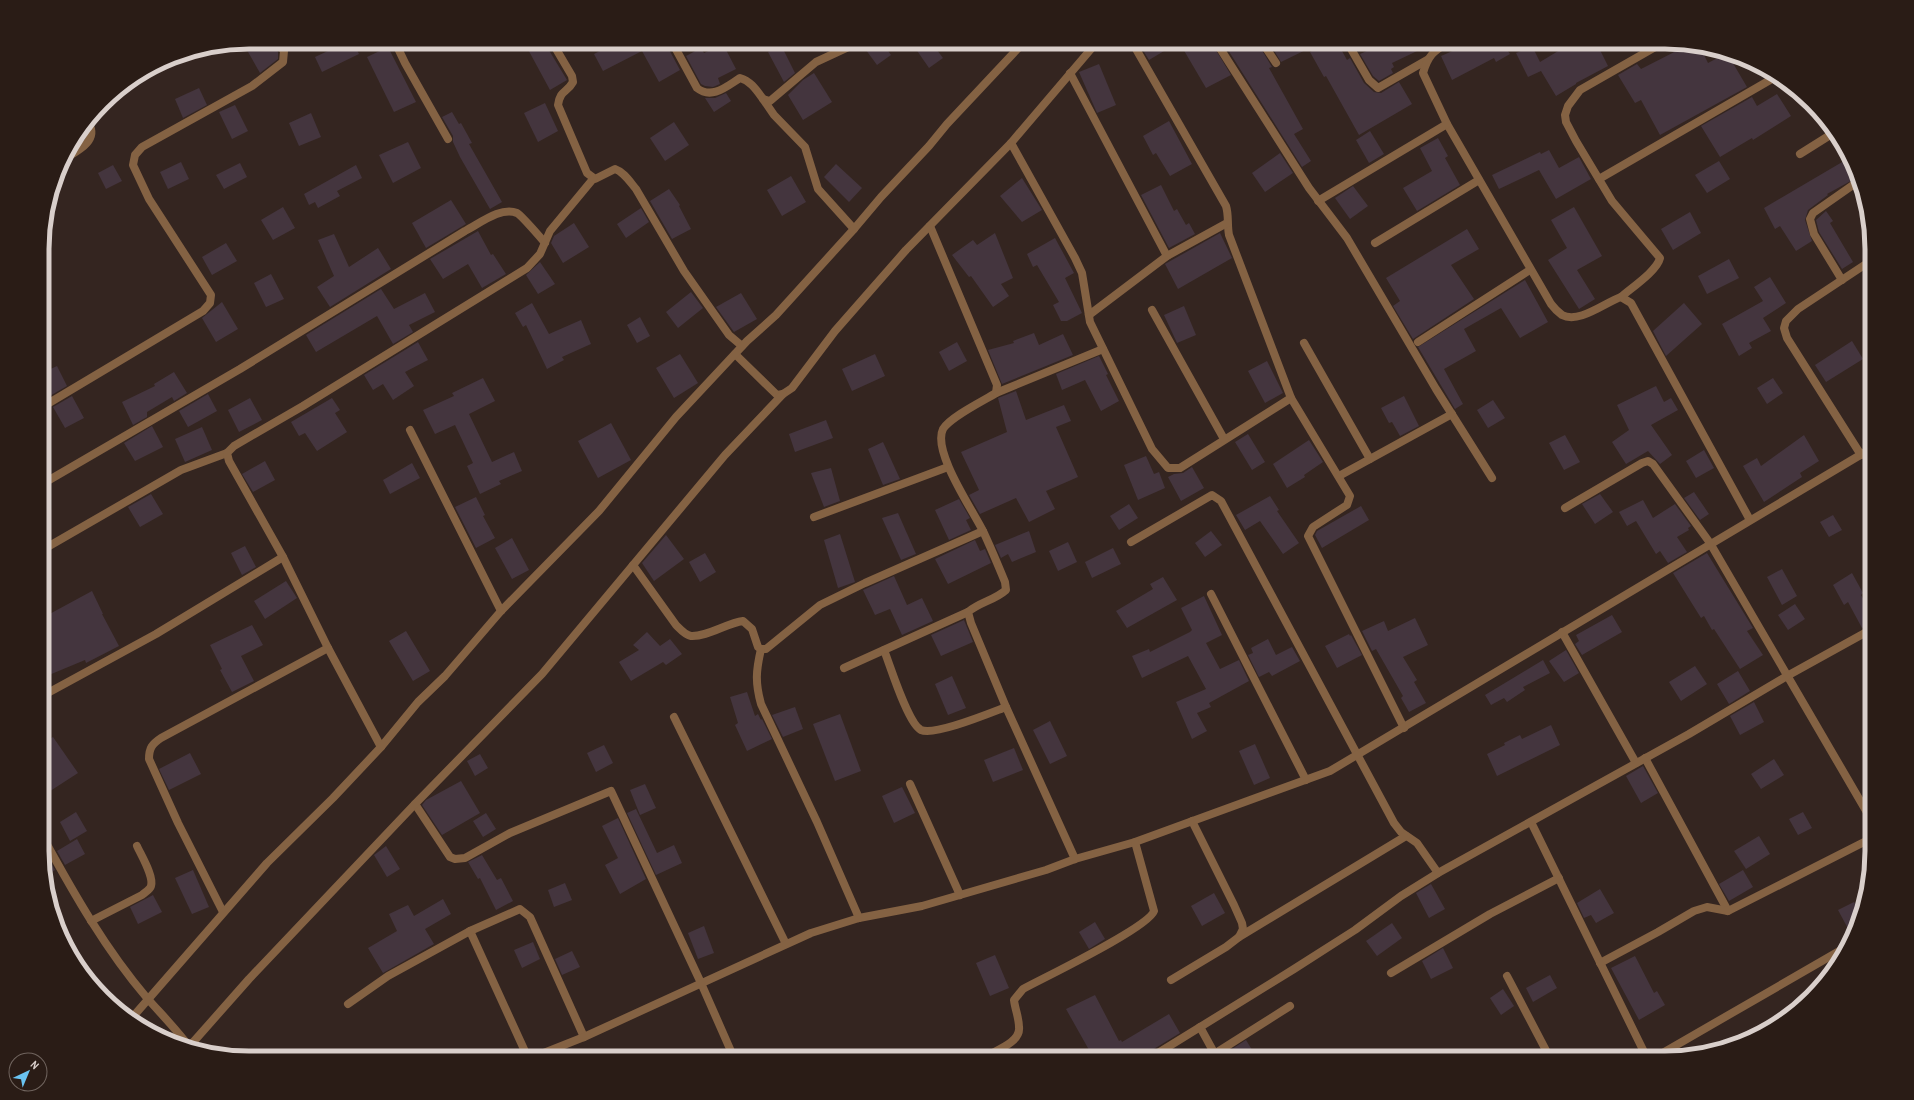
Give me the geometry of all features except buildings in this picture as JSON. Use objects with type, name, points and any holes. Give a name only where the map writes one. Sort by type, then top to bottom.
[{"type":"street","points":[[49,403],[203,311],[210,303],[210,295],[149,199],[134,165],[135,155],[142,147],[252,86],[277,67],[284,59],[283,49]]},
{"type":"street","points":[[399,49],[405,63],[448,139]]},
{"type":"street","points":[[556,49],[574,82],[559,97],[558,106],[587,173],[593,179]]},
{"type":"street","points":[[676,49],[697,88],[701,92],[713,93],[740,78],[746,80],[763,99],[774,115],[805,147],[818,189],[854,229]]},
{"type":"street","points":[[763,99],[770,101],[816,62],[844,49]]},
{"type":"street","points":[[135,1015],[267,863],[333,798],[381,747],[418,702],[445,676],[501,612],[599,511],[652,444],[742,346],[776,315],[947,124],[1017,49]]},
{"type":"street","points":[[193,1042],[249,979],[415,804],[542,674],[725,455],[780,395],[792,388],[834,331],[906,250],[1011,143],[1091,49]]},
{"type":"street","points":[[1136,49],[1226,206],[1229,215],[1227,224],[1229,235],[1291,398],[1350,496],[1347,505],[1313,527],[1308,536],[1404,728]]},
{"type":"street","points":[[1220,49],[1318,201],[1347,238],[1492,478]]},
{"type":"street","points":[[1266,49],[1276,64]]},
{"type":"street","points":[[1351,49],[1369,80],[1378,88],[1427,60]]},
{"type":"street","points":[[1437,49],[1427,60],[1423,73],[1447,124],[1550,304],[1563,315],[1574,318],[1585,315],[1609,301],[1621,298],[1659,263],[1660,258],[1612,201],[1566,122],[1565,115],[1568,106],[1580,90],[1652,49]]},
{"type":"street","points":[[1070,73],[1167,256]]},
{"type":"street","points":[[1599,179],[1771,80]]},
{"type":"street","points":[[1318,201],[1447,124]]},
{"type":"street","points":[[75,151],[90,140],[92,135],[90,127]]},
{"type":"street","points":[[1800,154],[1829,136]]},
{"type":"street","points":[[1011,143],[1082,274],[1090,322],[1152,449],[1168,468],[1180,468],[1291,398]]},
{"type":"street","points":[[49,545],[181,470],[227,453],[234,446],[303,406],[527,268],[540,254],[550,231],[593,179],[598,179],[615,169],[621,172],[636,189],[663,238],[684,271],[729,335],[742,346]]},
{"type":"street","points":[[1375,243],[1479,180]]},
{"type":"street","points":[[1842,280],[1814,234],[1810,219],[1813,213],[1853,185]]},
{"type":"street","points":[[49,480],[240,369],[465,231],[497,214],[507,211],[518,213],[545,243]]},
{"type":"street","points":[[1089,315],[1167,256],[1227,224]]},
{"type":"street","points":[[930,226],[993,374],[997,385],[996,393]]},
{"type":"street","points":[[1861,454],[1787,338],[1784,328],[1786,321],[1798,309],[1865,265]]},
{"type":"street","points":[[1418,342],[1530,270]]},
{"type":"street","points":[[1621,298],[1631,303],[1642,320],[1750,520]]},
{"type":"street","points":[[1152,310],[1224,439]]},
{"type":"street","points":[[1304,343],[1370,459]]},
{"type":"street","points":[[844,668],[968,612],[977,605],[1001,595],[1006,590],[1005,582],[983,531],[948,467],[940,441],[943,429],[949,422],[996,393],[1103,349]]},
{"type":"street","points":[[735,354],[780,395]]},
{"type":"street","points":[[1339,476],[1452,414]]},
{"type":"street","points":[[410,430],[501,612]]},
{"type":"street","points":[[550,1051],[584,1038],[811,933],[859,918],[922,906],[1046,870],[1075,859],[1135,842],[1330,771],[1865,452]]},
{"type":"street","points":[[227,453],[229,461],[283,557],[328,648],[381,747]]},
{"type":"street","points":[[1565,508],[1648,461],[1653,464],[1710,543],[1865,808]]},
{"type":"street","points":[[814,517],[948,467]]},
{"type":"street","points":[[1131,542],[1212,495],[1222,500],[1356,755],[1394,824],[1406,836],[1417,843],[1438,872]]},
{"type":"street","points":[[761,650],[766,649],[820,606],[865,583],[983,531]]},
{"type":"street","points":[[49,692],[156,634],[283,557]]},
{"type":"street","points":[[633,565],[676,625],[684,633],[691,636],[700,635],[743,621],[752,629],[758,647],[761,650],[756,677],[756,684],[761,704],[817,822],[859,918]]},
{"type":"street","points":[[1211,594],[1306,780]]},
{"type":"street","points":[[968,612],[1006,707],[1075,859]]},
{"type":"street","points":[[1562,632],[1636,763]]},
{"type":"street","points":[[1162,1051],[1355,930],[1401,896],[1438,872],[1531,822],[1865,633]]},
{"type":"street","points":[[223,912],[158,780],[149,759],[149,751],[152,744],[161,738],[328,648]]},
{"type":"street","points":[[884,650],[913,724],[920,729],[927,731],[940,730],[1006,707]]},
{"type":"street","points":[[674,717],[786,944]]},
{"type":"street","points":[[1645,758],[1728,912]]},
{"type":"street","points":[[910,784],[960,895]]},
{"type":"street","points":[[415,804],[450,857],[455,859],[464,858],[510,833],[611,791],[701,983],[731,1051]]},
{"type":"street","points":[[1192,821],[1242,923],[1243,930],[1239,937]]},
{"type":"street","points":[[1531,822],[1644,1051]]},
{"type":"street","points":[[1171,980],[1406,836]]},
{"type":"street","points":[[995,1051],[1014,1040],[1019,1034],[1020,1028],[1014,1000],[1023,989],[1130,933],[1152,916],[1154,911],[1135,842]]},
{"type":"street","points":[[1600,963],[1694,911],[1707,907],[1728,912],[1865,842]]},
{"type":"street","points":[[91,921],[142,894],[151,886],[151,878],[137,846]]},
{"type":"street","points":[[49,856],[91,921],[148,999],[183,1039]]},
{"type":"street","points":[[1390,973],[1490,914],[1559,878]]},
{"type":"street","points":[[348,1004],[388,976],[470,931],[514,910],[520,909],[530,917],[584,1038]]},
{"type":"street","points":[[470,931],[525,1051]]},
{"type":"street","points":[[1666,1051],[1837,952]]},
{"type":"street","points":[[1507,976],[1546,1051]]},
{"type":"street","points":[[1221,1051],[1290,1006]]},
{"type":"street","points":[[1200,1028],[1211,1051]]}]
